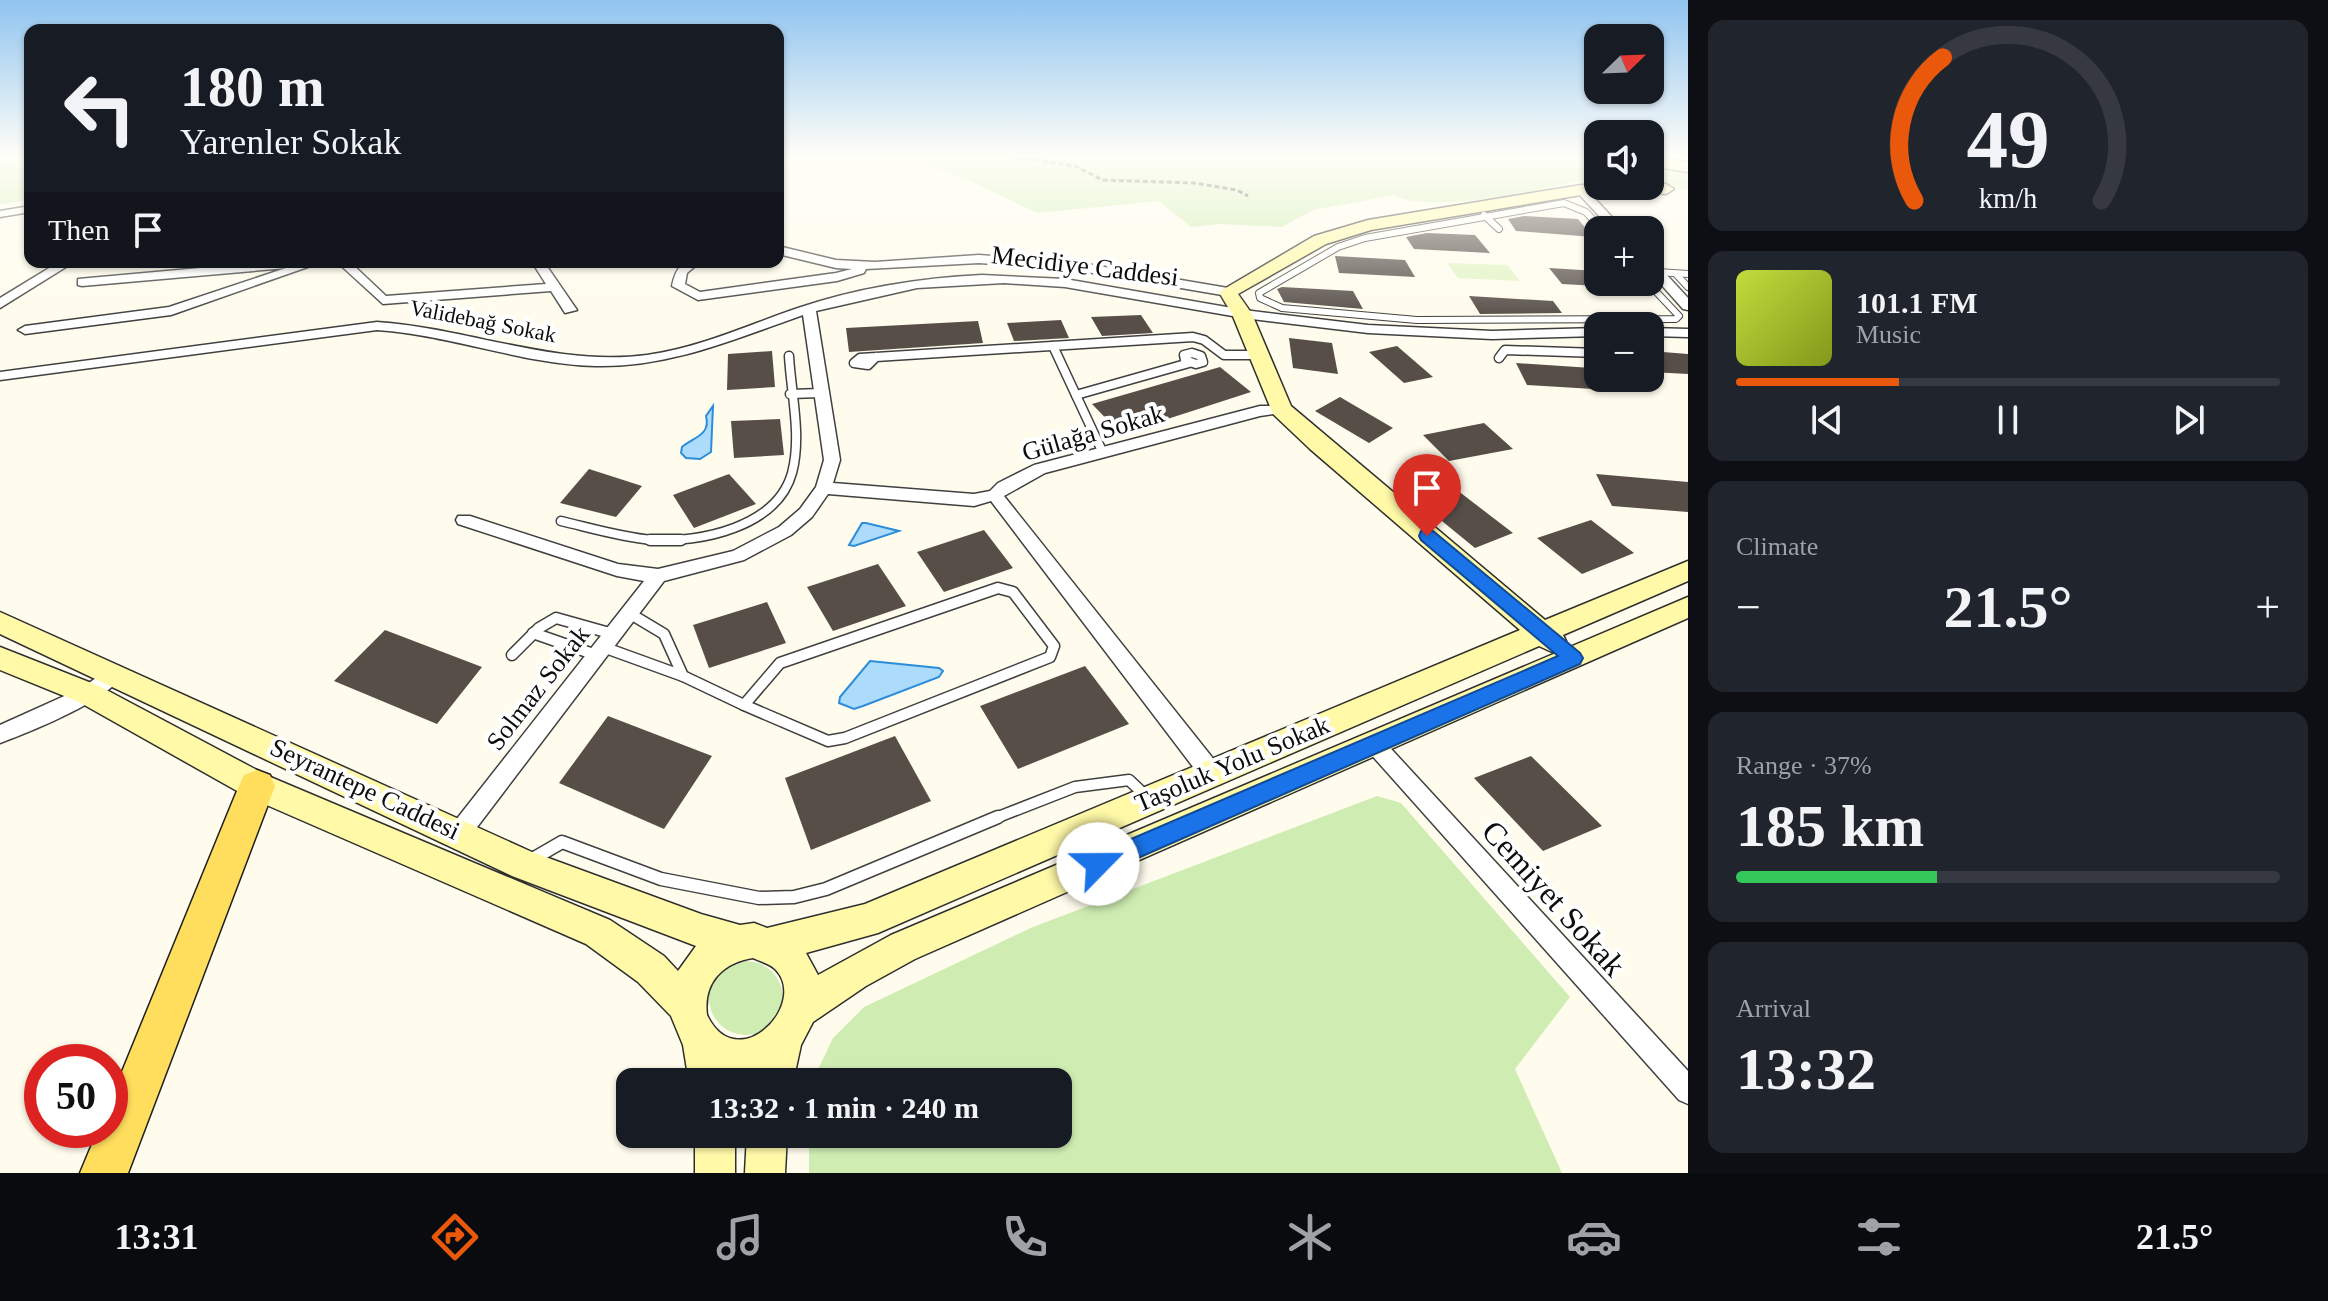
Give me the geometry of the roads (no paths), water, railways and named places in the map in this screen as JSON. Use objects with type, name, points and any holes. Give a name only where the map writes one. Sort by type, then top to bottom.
[{"type":"main road","points":[[1489,210],[1368,225],[1320,240],[1228,292],[1242,314],[1281,409],[1328,453],[1573,658]]},
{"type":"main road","name":"Taşoluk Yolu Sokak","points":[[754,942],[866,921],[1688,570]]},
{"type":"main road","name":"Taşoluk Yolu Sokak","points":[[802,1008],[853,973],[903,947],[1688,607]]},
{"type":"main road","name":"Seyrantepe Caddesi","points":[[0,622],[460,832],[524,865],[701,931],[754,942]]},
{"type":"main road","name":"Seyrantepe Caddesi","points":[[0,658],[89,694],[257,786],[598,932],[675,990],[695,1024]]},
{"type":"main road","points":[[104,1173],[257,786]]},
{"type":"main road","points":[[695,1024],[715,1052],[732,1058],[750,1059],[767,1053],[783,1042],[802,1008],[803,988],[797,969],[786,954],[754,942],[721,947],[701,965],[689,990],[695,1024],[705,1068]]},
{"type":"main road","points":[[777,1068],[783,1042]]},
{"type":"main road","points":[[715,1148],[715,1173]]},
{"type":"main road","points":[[765,1173],[766,1148]]},
{"type":"street","points":[[0,214],[24,210]]},
{"type":"street","points":[[784,251],[836,264],[875,266],[979,259],[1075,266],[1228,292]]},
{"type":"street","points":[[685,268],[681,271],[678,286],[698,296],[837,277],[875,266]]},
{"type":"street","points":[[0,304],[58,268]]},
{"type":"street","points":[[82,282],[240,268]]},
{"type":"street","points":[[25,330],[171,311],[298,268]]},
{"type":"street","points":[[349,268],[383,300],[557,287]]},
{"type":"street","points":[[543,268],[570,310]]},
{"type":"street","name":"Mecidiye Caddesi","points":[[809,311],[831,302],[901,289],[963,280],[1005,279],[1122,292],[1242,314],[1398,332],[1584,336]]},
{"type":"street","points":[[1664,284],[1688,306]]},
{"type":"street","points":[[464,520],[617,570],[658,576],[708,565],[757,547],[785,531],[806,513],[824,488],[832,460],[809,311]]},
{"type":"street","name":"Validebağ Sokak","points":[[0,376],[377,326],[439,330],[549,356],[589,362],[622,362],[656,358],[722,341],[809,311]]},
{"type":"street","points":[[1664,332],[1688,333]]},
{"type":"street","name":"Gülağa Sokak","points":[[824,488],[974,500],[995,495],[1004,487],[1040,469],[1260,411],[1281,409]]},
{"type":"street","points":[[995,495],[1211,773]]},
{"type":"street","name":"Solmaz Sokak","points":[[460,832],[658,576]]},
{"type":"street","points":[[0,734],[89,694],[114,673]]},
{"type":"street","name":"Cemiyet Sokak","points":[[1375,745],[1665,1070],[1688,1091]]},
{"type":"lane","points":[[1505,210],[1479,212],[1351,242],[1259,293],[1260,298],[1282,308],[1417,320],[1676,319],[1679,316],[1664,292]]},
{"type":"lane","points":[[1479,212],[1499,229]]},
{"type":"lane","points":[[1664,274],[1688,274]]},
{"type":"lane","points":[[1676,274],[1688,287]]},
{"type":"lane","points":[[876,357],[1193,337],[1204,340],[1224,355],[1259,355]]},
{"type":"lane","points":[[1053,346],[1103,453]]},
{"type":"lane","points":[[1499,358],[1505,350],[1584,353]]},
{"type":"lane","points":[[561,521],[620,535],[675,540],[726,530],[769,510],[789,483],[795,453],[789,356]]},
{"type":"lane","points":[[1076,395],[1189,363]]},
{"type":"lane","points":[[790,394],[821,393]]},
{"type":"lane","points":[[533,633],[604,646],[683,676],[744,705],[828,741],[845,738],[1050,657],[1054,646],[1013,592],[998,588],[780,663],[744,705]]},
{"type":"lane","points":[[629,613],[664,634],[683,676]]},
{"type":"lane","points":[[512,655],[545,619],[556,615],[604,646]]},
{"type":"lane","points":[[524,865],[562,842],[661,879],[759,898],[794,897],[826,889],[925,845],[1075,787],[1129,780],[1149,799]]},
{"type":"water","points":[[713,406],[711,452],[700,459],[686,458],[681,453],[682,447],[704,432],[706,416]]},
{"type":"water","points":[[862,523],[866,523],[899,531],[849,545]]},
{"type":"water","points":[[870,661],[939,668],[943,671],[939,677],[854,709],[839,703],[840,697]]}]
